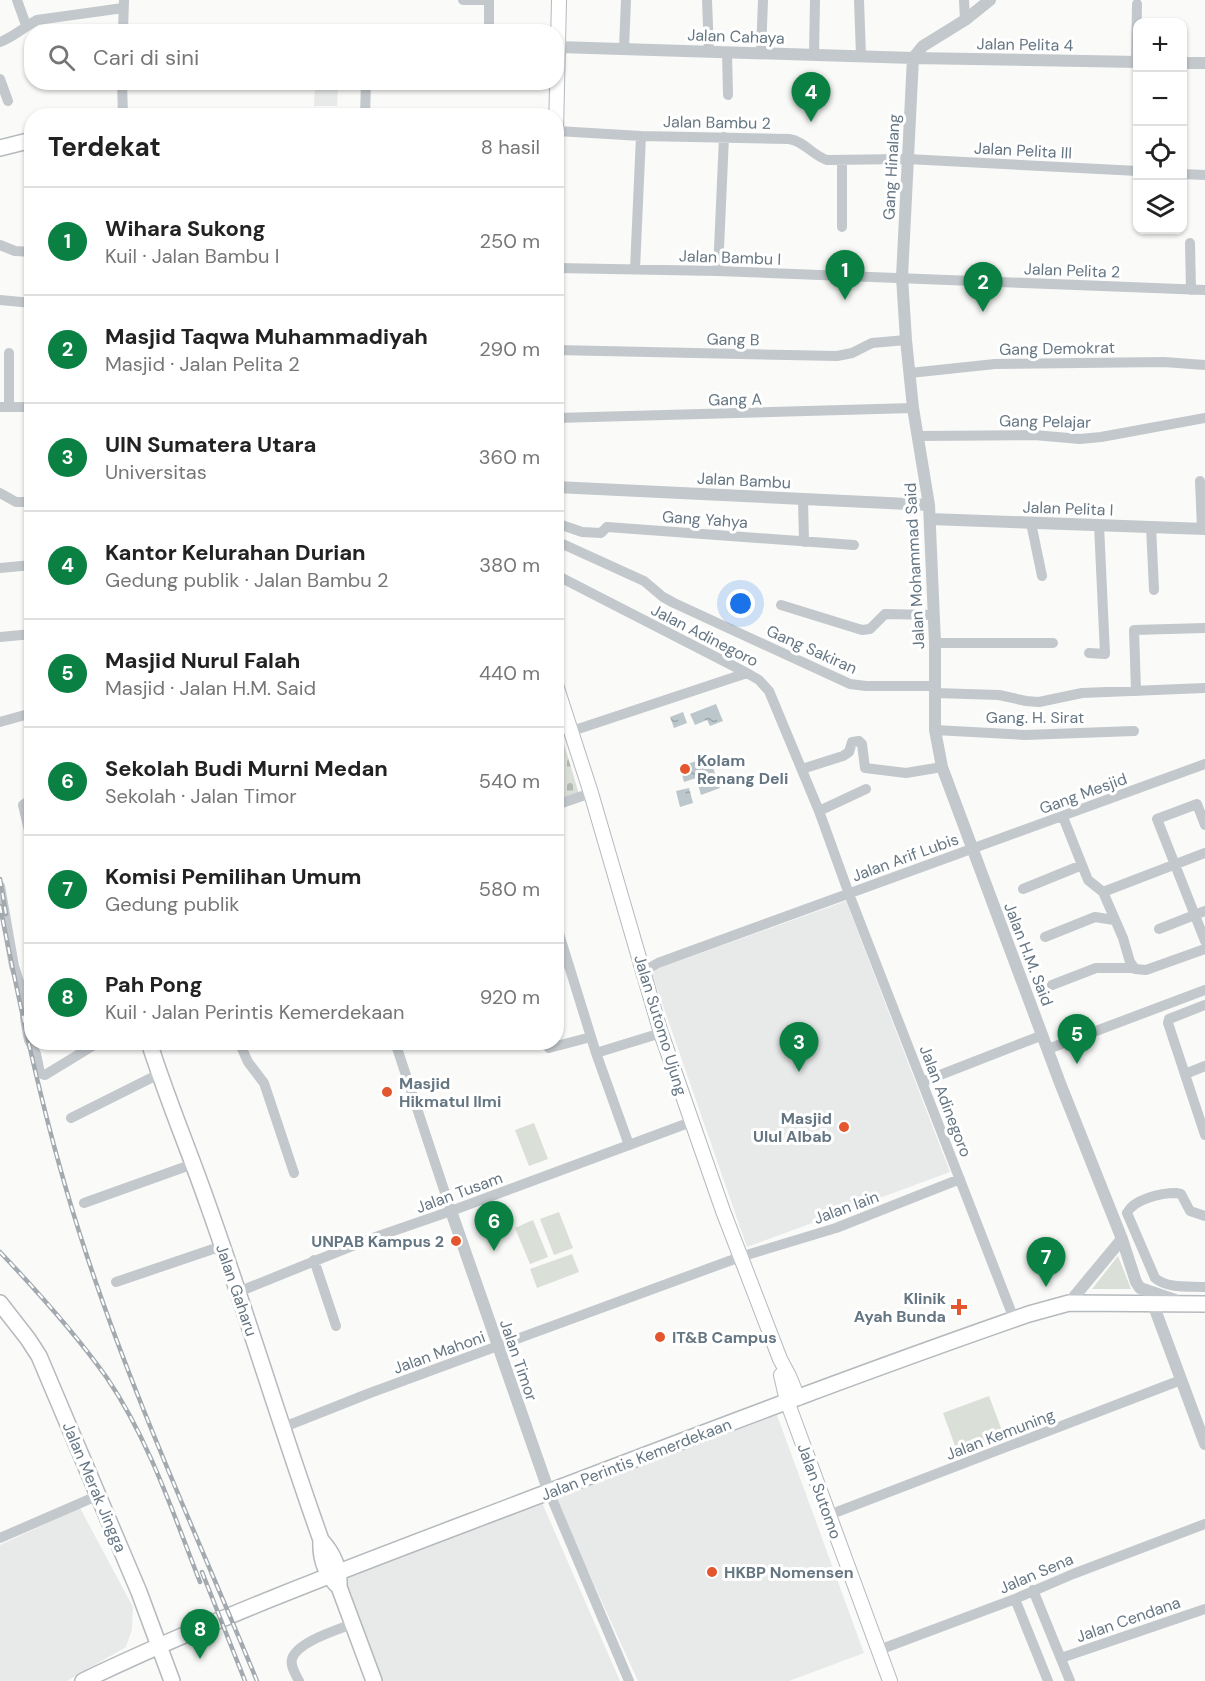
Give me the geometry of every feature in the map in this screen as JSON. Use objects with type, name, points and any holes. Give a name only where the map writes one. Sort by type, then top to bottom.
[{"type":"main road","points":[[558,24],[560,0]]},
{"type":"main road","points":[[556,90],[556,108]]},
{"type":"main road","points":[[0,148],[24,142]]},
{"type":"main road","name":"Jalan Sutomo Ujung","points":[[564,708],[661,1033],[740,1257],[780,1359],[792,1399]]},
{"type":"main road","name":"Jalan Gaharu","points":[[152,1050],[284,1427],[321,1540],[320,1552],[336,1579],[374,1681]]},
{"type":"main road","name":"Jalan Merak Jingga","points":[[0,1303],[39,1356],[139,1592],[172,1681]]},
{"type":"main road","name":"Jalan Perintis Kemerdekaan","points":[[83,1681],[158,1645],[336,1579],[547,1486],[1014,1319],[1069,1303],[1205,1304]]},
{"type":"main road","name":"Jalan Sutomo","points":[[792,1399],[829,1515],[890,1681]]},
{"type":"street","points":[[17,0],[27,24]]},
{"type":"street","points":[[463,0],[489,0],[489,24]]},
{"type":"street","points":[[624,48],[626,0]]},
{"type":"street","points":[[706,0],[709,51]]},
{"type":"street","points":[[761,53],[764,0]]},
{"type":"street","points":[[814,55],[815,0]]},
{"type":"street","points":[[860,0],[861,56]]},
{"type":"street","points":[[964,0],[965,20]]},
{"type":"street","points":[[913,58],[923,46],[965,20],[990,0]]},
{"type":"street","points":[[29,24],[37,20],[124,4],[123,24]]},
{"type":"street","points":[[1137,4],[1137,18]]},
{"type":"street","points":[[0,42],[14,37],[24,28]]},
{"type":"street","name":"Jalan Cahaya","points":[[564,47],[913,58]]},
{"type":"street","points":[[727,52],[728,95]]},
{"type":"street","name":"Jalan Pelita 4","points":[[913,58],[1133,62]]},
{"type":"street","name":"Gang Hinalang","points":[[902,277],[913,58]]},
{"type":"street","points":[[1187,63],[1205,63]]},
{"type":"street","points":[[0,79],[8,101]]},
{"type":"street","points":[[122,90],[123,108]]},
{"type":"street","points":[[365,108],[366,90]]},
{"type":"street","name":"Jalan Bambu 2","points":[[564,131],[794,140],[824,159],[907,159]]},
{"type":"street","points":[[635,269],[641,136]]},
{"type":"street","points":[[718,271],[724,137]]},
{"type":"street","name":"Jalan Pelita III","points":[[907,159],[1133,171]]},
{"type":"street","points":[[842,160],[842,227]]},
{"type":"street","points":[[1187,174],[1205,175]]},
{"type":"street","points":[[1191,243],[1191,290]]},
{"type":"street","points":[[0,245],[15,251],[24,252]]},
{"type":"street","name":"Jalan Bambu I","points":[[564,268],[902,277]]},
{"type":"street","name":"Jalan Pelita 2","points":[[902,277],[1205,290]]},
{"type":"street","name":"Jalan Mohammad Said","points":[[902,277],[913,408],[929,505],[935,643],[935,730],[942,767],[972,849]]},
{"type":"street","points":[[0,300],[24,302]]},
{"type":"street","name":"Gang B","points":[[564,350],[837,356],[852,353],[872,343],[906,340]]},
{"type":"street","points":[[9,353],[4,407],[24,406]]},
{"type":"street","name":"Gang Demokrat","points":[[910,373],[995,364],[1164,362],[1205,365]]},
{"type":"street","name":"Gang A","points":[[564,418],[913,408]]},
{"type":"street","name":"Gang Pelajar","points":[[919,436],[1034,435],[1090,438],[1205,418]]},
{"type":"street","points":[[1200,481],[1203,528]]},
{"type":"street","name":"Jalan Bambu","points":[[564,487],[929,505]]},
{"type":"street","points":[[0,493],[12,501],[24,502]]},
{"type":"street","points":[[803,499],[804,542]]},
{"type":"street","name":"Jalan Pelita I","points":[[930,519],[1203,528]]},
{"type":"street","points":[[1031,523],[1042,576]]},
{"type":"street","name":"Gang Yahya","points":[[564,525],[591,533],[601,533],[607,527],[854,545]]},
{"type":"street","points":[[1089,653],[1105,654],[1100,525]]},
{"type":"street","points":[[1151,526],[1154,590]]},
{"type":"street","name":"Gang Sakiran","points":[[564,545],[644,581],[674,603],[850,684],[999,695],[1026,702],[1039,702],[1082,693],[1205,688]]},
{"type":"street","points":[[0,568],[24,565]]},
{"type":"street","name":"Jalan Adinegoro","points":[[564,579],[747,672],[759,680],[770,692],[819,811],[1014,1319]]},
{"type":"street","points":[[781,605],[862,630],[870,629],[885,614],[934,615]]},
{"type":"street","points":[[1136,691],[1134,630],[1205,628]]},
{"type":"street","points":[[0,637],[24,635]]},
{"type":"street","points":[[935,643],[1053,643]]},
{"type":"street","points":[[572,731],[747,672]]},
{"type":"street","points":[[0,722],[24,714]]},
{"type":"street","name":"Gang. H. Sirat","points":[[935,730],[1025,735],[1134,731]]},
{"type":"street","points":[[802,769],[843,756],[849,752],[852,742],[859,741],[862,744],[865,768],[906,773],[942,767]]},
{"type":"street","name":"Gang Mesjid","points":[[972,849],[1205,764]]},
{"type":"street","points":[[819,811],[866,789]]},
{"type":"street","points":[[564,802],[591,793]]},
{"type":"street","points":[[1205,825],[1197,804],[1157,818],[1173,865],[1200,913],[1205,941]]},
{"type":"street","points":[[1063,817],[1088,880],[1103,892],[1134,968]]},
{"type":"street","name":"Jalan Arif Lubis","points":[[849,894],[972,849]]},
{"type":"street","name":"Jalan H.M. Said","points":[[972,849],[1095,1175],[1122,1239],[1136,1282],[1140,1288],[1187,1304]]},
{"type":"street","points":[[1103,892],[1205,853]]},
{"type":"street","points":[[1023,889],[1082,865]]},
{"type":"street","points":[[0,886],[14,966],[24,997]]},
{"type":"street","points":[[644,971],[658,963],[849,894]]},
{"type":"street","points":[[1158,929],[1200,913]]},
{"type":"street","points":[[1045,937],[1095,917],[1114,920]]},
{"type":"street","points":[[1052,985],[1096,968],[1146,970],[1205,949]]},
{"type":"street","points":[[564,950],[596,1053],[629,1145]]},
{"type":"street","points":[[1048,1049],[1205,990]]},
{"type":"street","points":[[1205,1005],[1169,1019],[1169,1026],[1205,1134]]},
{"type":"street","points":[[596,1053],[661,1033]]},
{"type":"street","points":[[922,1082],[1043,1035]]},
{"type":"street","points":[[564,1044],[591,1037]]},
{"type":"street","points":[[34,1050],[40,1073],[45,1075],[86,1050]]},
{"type":"street","points":[[243,1050],[248,1062],[264,1083],[294,1173]]},
{"type":"street","name":"Jalan Timor","points":[[398,1050],[497,1347],[547,1486],[629,1681]]},
{"type":"street","points":[[1185,1074],[1205,1066]]},
{"type":"street","points":[[71,1118],[159,1074]]},
{"type":"street","name":"Jalan Tusam","points":[[238,1292],[367,1240],[691,1122]]},
{"type":"street","points":[[84,1203],[193,1164]]},
{"type":"street","name":"Jalan Iain","points":[[740,1257],[836,1228],[960,1179]]},
{"type":"street","points":[[1205,1215],[1190,1211],[1181,1194],[1176,1193],[1140,1201],[1127,1213],[1155,1278],[1162,1284],[1205,1287]]},
{"type":"street","points":[[1069,1303],[1122,1239]]},
{"type":"street","points":[[116,1282],[222,1246]]},
{"type":"street","name":"Jalan Mahoni","points":[[284,1427],[369,1393],[740,1257]]},
{"type":"street","points":[[314,1260],[336,1326]]},
{"type":"street","points":[[1153,1304],[1205,1444]]},
{"type":"street","name":"Jalan Kemuning","points":[[829,1515],[1181,1380]]},
{"type":"street","points":[[0,1538],[99,1495]]},
{"type":"street","name":"Jalan Sena","points":[[879,1650],[1205,1524]]},
{"type":"street","points":[[1033,1590],[1071,1681]]},
{"type":"street","points":[[1015,1599],[1044,1680]]},
{"type":"street","name":"Jalan Cendana","points":[[1061,1658],[1205,1609]]},
{"type":"street","points":[[299,1681],[292,1664],[297,1651],[314,1640],[352,1624]]},
{"type":"shaded area","points":[[315,90],[338,90],[337,106],[314,106]]},
{"type":"shaded area","points":[[846,901],[950,1172],[747,1247],[651,971]]},
{"type":"shaded area","name":"HKBP Nomensen","points":[[777,1415],[864,1653],[789,1681],[638,1681],[552,1492]]},
{"type":"shaded area","points":[[539,1496],[620,1681],[377,1681],[340,1573]]},
{"type":"shaded area","points":[[80,1508],[133,1607],[132,1629],[126,1647],[67,1681],[0,1681],[0,1545]]},
{"type":"green space","points":[[564,744],[579,794],[564,800]]},
{"type":"green space","points":[[534,1123],[548,1159],[529,1166],[515,1130]]},
{"type":"green space","points":[[559,1212],[573,1248],[554,1255],[540,1219]]},
{"type":"green space","points":[[533,1220],[548,1257],[530,1264],[515,1228]]},
{"type":"green space","points":[[572,1254],[579,1272],[537,1288],[530,1269]]},
{"type":"green space","points":[[1118,1256],[1131,1289],[1092,1289]]},
{"type":"green space","points":[[989,1396],[1004,1436],[958,1454],[943,1413]]},
{"type":"water","points":[[716,704],[723,721],[710,726],[707,720],[695,725],[690,714]]},
{"type":"water","points":[[683,712],[687,723],[674,728],[670,717]]},
{"type":"water","points":[[709,756],[720,788],[701,795],[696,778],[684,782],[680,767]]},
{"type":"water","name":"Kolam Renang Deli","points":[[689,788],[693,803],[680,807],[676,791]]},
{"type":"railway","points":[[0,879],[6,914]]},
{"type":"railway","points":[[0,906],[24,1020]]},
{"type":"railway","points":[[30,1050],[59,1165],[104,1305],[145,1413],[257,1681]]},
{"type":"railway","points":[[0,1252],[69,1329],[95,1361],[122,1402],[159,1477],[200,1582]]},
{"type":"railway","points":[[202,1572],[245,1681]]},
{"type":"place","name":"Kantor Kelurahan Durian","points":[[811,122]]},
{"type":"place","name":"Wihara Sukong","points":[[845,300]]},
{"type":"place","name":"Masjid Taqwa Muhammadiyah","points":[[983,312]]},
{"type":"place","name":"Kolam Renang Deli","points":[[685,769]]},
{"type":"place","name":"Masjid Nurul Falah","points":[[1077,1064]]},
{"type":"place","name":"UIN Sumatera Utara","points":[[799,1072]]},
{"type":"place","name":"Masjid Hikmatul Ilmi","points":[[387,1092]]},
{"type":"place","name":"Masjid Ulul Albab","points":[[844,1127]]},
{"type":"place","name":"UNPAB Kampus 2","points":[[456,1241]]},
{"type":"place","name":"Sekolah Budi Murni Medan","points":[[494,1251]]},
{"type":"place","name":"Komisi Pemilihan Umum","points":[[1046,1287]]},
{"type":"place","name":"Klinik Ayah Bunda","points":[[959,1307]]},
{"type":"place","name":"IT&B Campus","points":[[660,1337]]},
{"type":"place","name":"HKBP Nomensen","points":[[712,1572]]},
{"type":"place","name":"Pah Pong","points":[[200,1659]]}]
